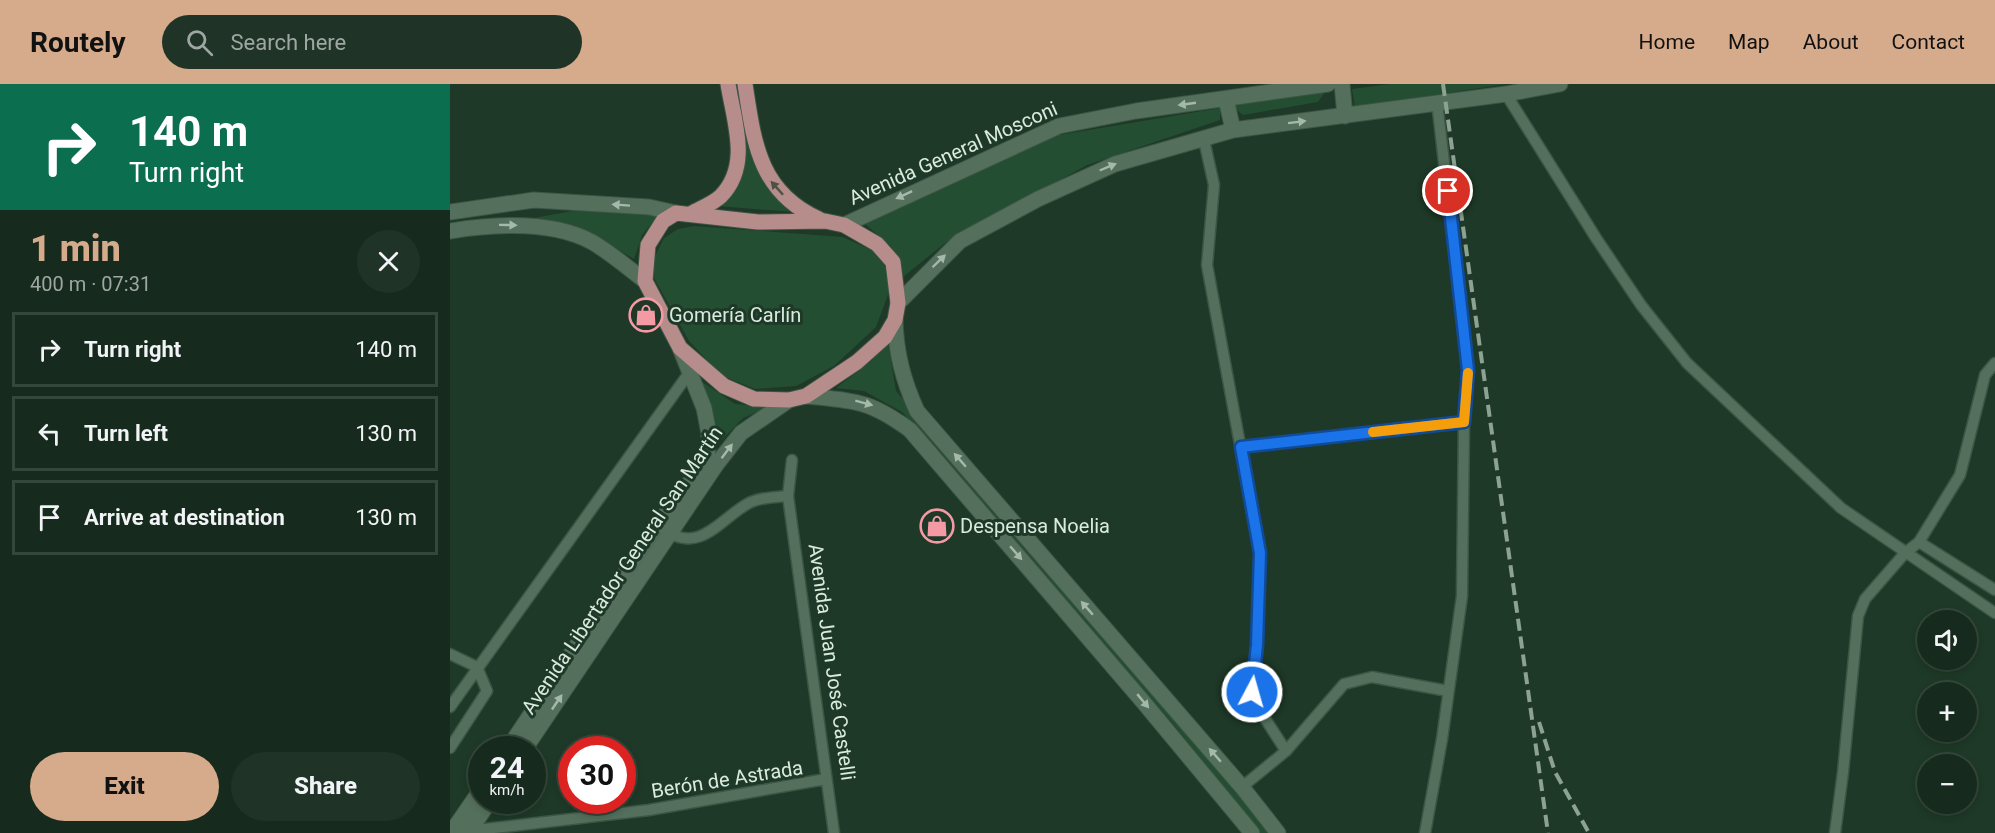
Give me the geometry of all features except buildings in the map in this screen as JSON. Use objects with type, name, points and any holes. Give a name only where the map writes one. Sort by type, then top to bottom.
[{"type":"main road","points":[[692,213],[719,198],[736,174],[739,149],[728,84]]},
{"type":"main road","points":[[745,84],[760,163],[769,180],[787,199],[804,212],[825,221],[844,225],[878,244],[892,262],[898,303],[895,320],[896,350],[904,384],[917,411],[1242,787],[1278,833]]},
{"type":"main road","name":"Avenida General Mosconi","points":[[844,225],[1059,126],[1329,84]]},
{"type":"main road","points":[[1342,84],[1345,116]]},
{"type":"main road","points":[[898,303],[960,241],[1038,199],[1115,164],[1233,130],[1506,94],[1560,84]]},
{"type":"main road","points":[[1226,99],[1233,130]]},
{"type":"main road","points":[[450,212],[534,200],[649,207],[676,213],[758,222],[825,221]]},
{"type":"main road","points":[[645,281],[648,245],[663,221],[676,213]]},
{"type":"main road","points":[[450,231],[494,224],[517,225],[568,234],[590,242],[645,281],[680,348],[732,390],[753,399],[789,400],[806,396],[856,401],[875,406],[910,430],[1145,704],[1252,833]]},
{"type":"main road","points":[[806,396],[857,362],[885,337],[895,320]]},
{"type":"main road","name":"Avenida Libertador General San Martín","points":[[516,736],[657,525],[707,460],[709,434],[704,408],[680,348]]},
{"type":"main road","name":"Avenida Libertador General San Martín","points":[[534,736],[716,465],[741,433],[789,400]]},
{"type":"main road","points":[[461,830],[469,814]]},
{"type":"main road","points":[[461,830],[477,814]]},
{"type":"street","points":[[1506,94],[1641,305],[1687,363],[1841,508],[1995,613]]},
{"type":"street","points":[[1425,833],[1462,596],[1464,422],[1468,370],[1437,102]]},
{"type":"street","points":[[1204,140],[1214,185],[1207,265],[1260,553],[1257,645],[1252,692],[1257,706],[1286,751]]},
{"type":"street","points":[[1835,833],[1858,616],[1865,599],[1905,553],[1919,542],[1960,475],[1984,375],[1995,363]]},
{"type":"street","points":[[450,706],[689,373]]},
{"type":"street","points":[[1241,447],[1464,422]]},
{"type":"street","name":"Avenida Juan José Castelli","points":[[792,460],[788,496],[834,833]]},
{"type":"street","points":[[657,525],[671,535],[695,538],[711,533],[749,503],[788,496]]},
{"type":"street","points":[[1919,542],[1995,590]]},
{"type":"street","points":[[450,654],[477,667],[487,691],[450,748]]},
{"type":"street","points":[[1242,787],[1286,751],[1344,684],[1372,677],[1448,691]]},
{"type":"street","name":"Berón de Astrada","points":[[461,830],[649,810],[826,779]]},
{"type":"green space","points":[[734,84],[739,84],[752,151],[794,212],[717,206],[739,183],[742,150]]},
{"type":"green space","points":[[1390,84],[1506,84],[1355,107],[1352,89]]},
{"type":"green space","points":[[1326,90],[1318,102],[1243,115],[1233,107],[1234,103]]},
{"type":"green space","points":[[1220,108],[1220,120],[1087,165],[945,243],[903,277],[891,246],[865,224],[1053,136]]},
{"type":"green space","points":[[572,211],[661,212],[642,235],[634,259],[586,231],[534,218]]},
{"type":"green space","points":[[694,226],[843,237],[871,250],[885,266],[889,292],[876,327],[834,366],[796,386],[755,389],[721,375],[689,341],[653,276],[654,258],[664,238],[678,229]]},
{"type":"green space","points":[[888,343],[896,391],[1179,716],[1272,833],[1261,833],[1173,724],[902,412],[864,391],[836,388],[870,362]]},
{"type":"green space","points":[[695,377],[735,404],[769,407],[743,418],[713,449],[713,412]]},
{"type":"railway","points":[[1443,84],[1548,833]]},
{"type":"railway","points":[[1539,722],[1555,772],[1589,833]]},
{"type":"slow traffic","points":[[1373,432],[1464,422],[1468,373]]},
{"type":"place","name":"Gomería Carlín","points":[[646,315]]},
{"type":"place","name":"Despensa Noelia","points":[[937,526]]},
{"type":"route","points":[[1252,692],[1257,645],[1260,553],[1241,447],[1464,422],[1468,370],[1448,191]]}]
